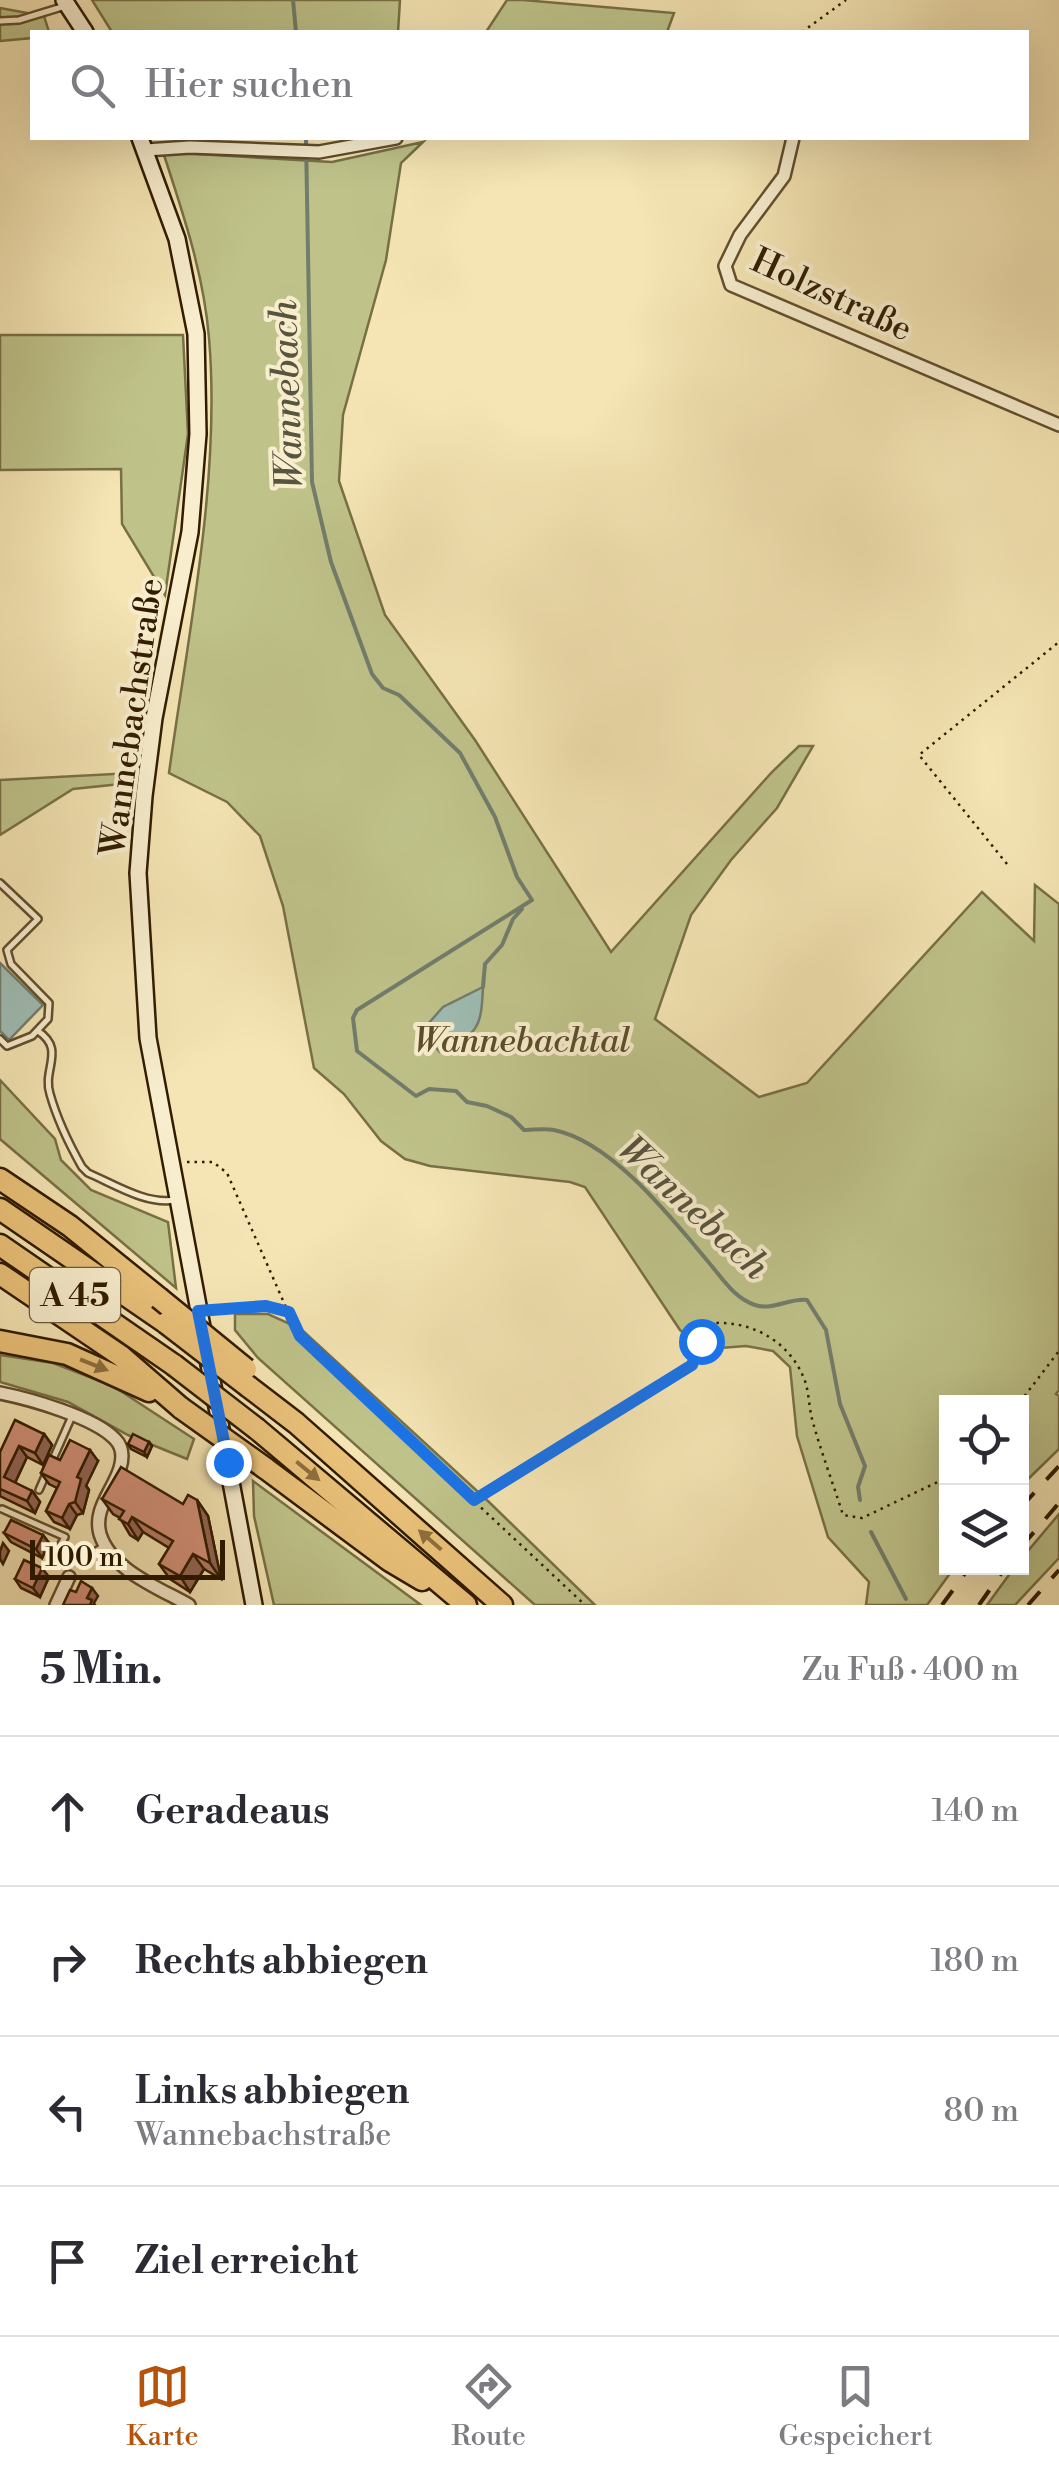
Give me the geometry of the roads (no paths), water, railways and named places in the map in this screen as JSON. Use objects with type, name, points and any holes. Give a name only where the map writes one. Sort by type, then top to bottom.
[{"type":"highway","points":[[0,1162],[248,1378]]},
{"type":"highway","points":[[0,1179],[70,1226]]},
{"type":"highway","name":"A 45","points":[[0,1210],[248,1378],[502,1605]]},
{"type":"highway","name":"A 45","points":[[0,1245],[174,1365],[257,1429],[465,1605]]},
{"type":"highway","points":[[0,1274],[121,1356],[181,1408],[390,1561],[465,1605]]},
{"type":"highway","points":[[0,1341],[67,1354],[181,1408]]},
{"type":"main road","points":[[66,3],[84,30]]},
{"type":"main road","name":"Wannebachstraße","points":[[144,144],[177,239],[196,334],[198,434],[190,532],[154,718],[138,873],[148,1038],[254,1605]]},
{"type":"street","points":[[144,144],[293,153],[385,140]]},
{"type":"street","name":"Holzstraße","points":[[793,140],[784,176],[740,235],[725,266],[731,284],[1059,424]]},
{"type":"street","points":[[0,1393],[72,1416],[113,1437],[122,1452],[119,1472],[98,1517],[105,1544],[116,1562],[190,1605]]},
{"type":"street","points":[[56,1605],[69,1577]]},
{"type":"lane","points":[[0,21],[20,20],[66,3]]},
{"type":"lane","points":[[0,884],[38,919],[8,950],[11,964],[48,1004],[48,1019],[38,1031],[14,1045],[8,1046],[0,1039]]},
{"type":"lane","points":[[38,1031],[47,1037],[54,1052],[48,1092],[82,1167],[145,1197],[162,1202],[178,1200]]},
{"type":"lane","points":[[39,1490],[72,1416]]},
{"type":"lane","points":[[2,1509],[65,1537],[57,1551],[70,1556],[91,1556],[105,1544]]},
{"type":"water","points":[[0,963],[43,1005],[9,1040],[0,1031]]},
{"type":"water","points":[[483,987],[479,1022],[470,1034],[440,1052],[428,1040],[428,1024],[443,1007]]},
{"type":"waterway","name":"Wannebach","points":[[293,0],[296,30]]},
{"type":"waterway","name":"Wannebach","points":[[306,140],[312,482],[331,562],[372,674],[383,688],[399,695],[460,753],[495,817],[517,877],[532,900],[357,1010],[353,1018],[357,1051],[416,1096],[429,1089],[456,1091],[467,1102],[511,1117],[524,1130],[550,1129],[576,1137],[620,1166],[640,1185],[741,1298],[762,1306],[807,1300],[826,1330],[840,1404],[865,1466],[858,1487],[860,1500]]},
{"type":"waterway","points":[[483,987],[485,964],[502,945],[513,919],[522,909]]},
{"type":"waterway","name":"Wannebach","points":[[871,1532],[906,1599]]},
{"type":"railway","points":[[1029,1498],[1059,1466]]},
{"type":"railway","points":[[1029,1538],[1059,1503]]},
{"type":"railway","points":[[1028,1605],[1059,1570]]},
{"type":"railway","points":[[942,1605],[964,1575]]},
{"type":"railway","points":[[979,1605],[1000,1575]]},
{"type":"park label","name":"Wannebachtal","points":[[522,1040]]}]
